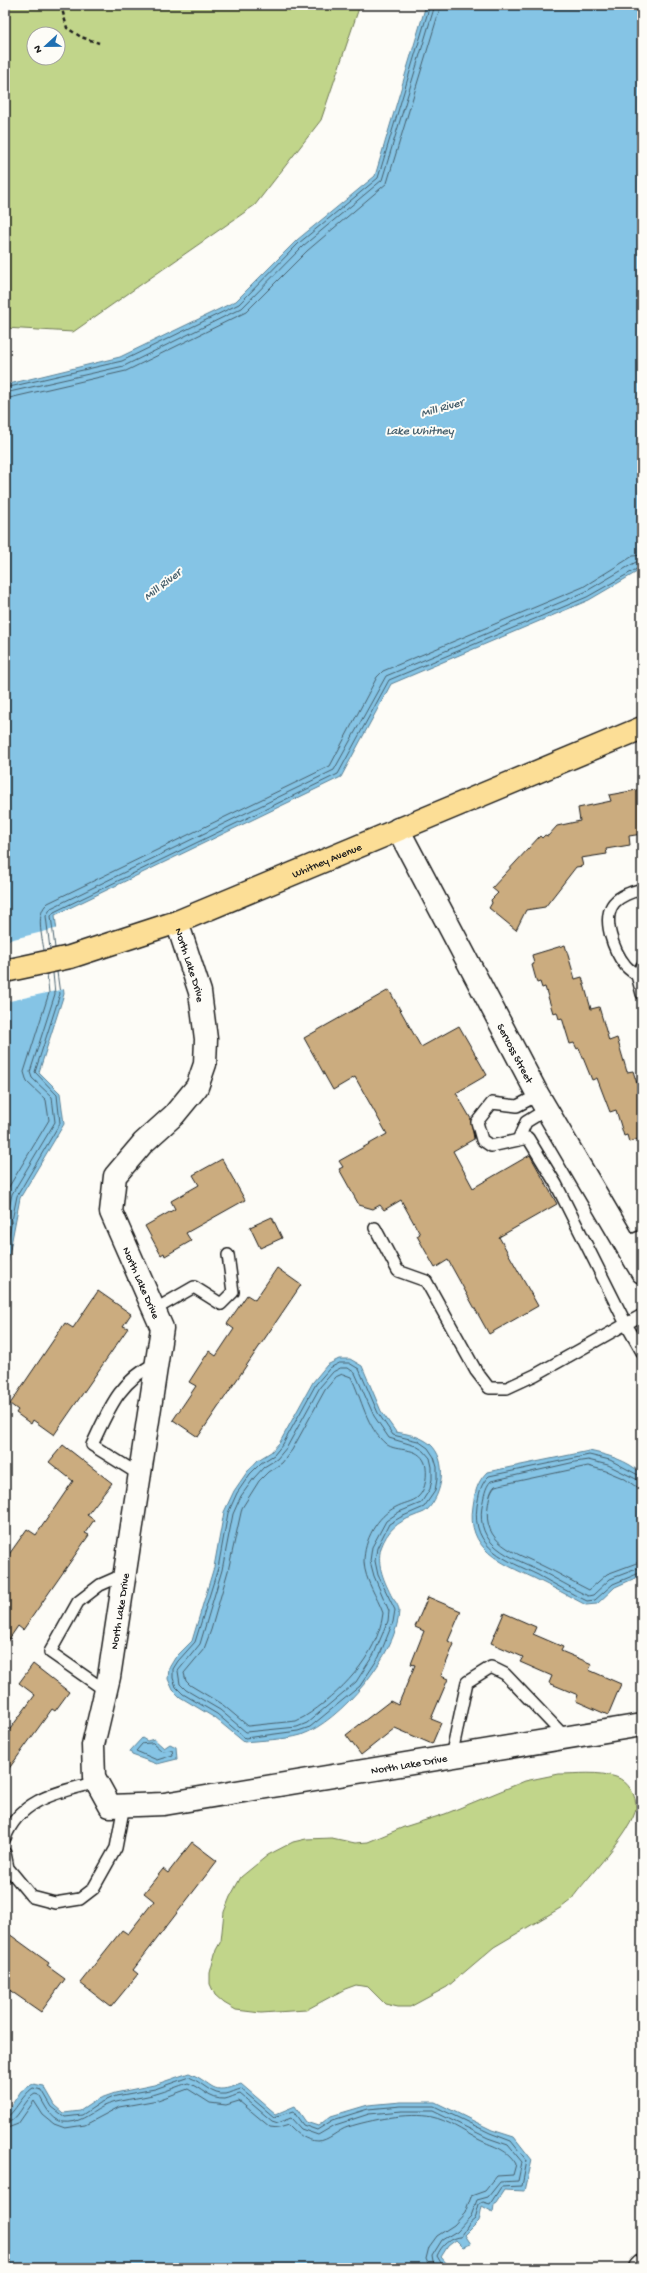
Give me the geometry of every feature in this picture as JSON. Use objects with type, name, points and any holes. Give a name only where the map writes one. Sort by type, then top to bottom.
[{"type":"main road","name":"Whitney Avenue","points":[[5,971],[70,957],[177,922],[642,728]]},
{"type":"street","name":"Servoss Street","points":[[398,829],[542,1102],[634,1239],[642,1272]]},
{"type":"street","name":"North Lake Drive","points":[[177,922],[200,992],[206,1026],[205,1064],[197,1087],[174,1115],[143,1143],[115,1176],[111,1212],[162,1328],[106,1691],[92,1745],[94,1777],[110,1806],[164,1804],[642,1725]]},
{"type":"lane","points":[[642,889],[625,895],[614,904],[609,918],[611,939],[625,966],[639,970],[642,994]]},
{"type":"lane","points":[[542,1102],[517,1106],[492,1103],[477,1122],[482,1140],[491,1146],[528,1138],[556,1184],[626,1324],[642,1352]]},
{"type":"lane","points":[[518,1140],[526,1122],[542,1102]]},
{"type":"lane","points":[[375,1228],[398,1271],[426,1281],[476,1371],[489,1388],[507,1388],[514,1385],[642,1315]]},
{"type":"lane","points":[[154,1310],[194,1287],[221,1304],[233,1292],[228,1255]]},
{"type":"lane","points":[[140,1475],[92,1445],[122,1387],[139,1372],[157,1362]]},
{"type":"lane","points":[[106,1691],[50,1652],[78,1602],[100,1585],[125,1574]]},
{"type":"lane","points":[[452,1757],[467,1682],[491,1667],[505,1674],[566,1738]]},
{"type":"lane","points":[[5,1838],[8,1829],[23,1810],[45,1796],[97,1782]]},
{"type":"lane","points":[[5,1853],[8,1868],[32,1897],[55,1903],[80,1899],[93,1889],[116,1848],[124,1805]]},
{"type":"path","points":[[61,5],[67,28],[81,37],[99,43]]},
{"type":"green space","points":[[5,5],[360,5],[321,120],[255,205],[73,332],[5,328]]},
{"type":"green space","points":[[559,1774],[602,1774],[620,1779],[628,1785],[635,1799],[636,1808],[633,1818],[618,1841],[571,1900],[562,1907],[494,1947],[447,1987],[410,2007],[398,2007],[385,2004],[368,1987],[356,1985],[345,1989],[306,2010],[261,2013],[236,2010],[224,2003],[215,1995],[210,1984],[210,1973],[216,1950],[221,1941],[224,1912],[241,1877],[268,1855],[293,1842],[306,1839],[332,1838],[355,1843],[368,1842],[404,1827],[445,1814],[525,1781]]},
{"type":"water","name":"Lake Whitney","points":[[426,5],[642,5],[642,569],[589,600],[391,684],[341,777],[55,915],[64,994],[39,1072],[60,1093],[64,1124],[20,1198],[5,1276],[5,385],[120,357],[236,301],[297,240],[375,176]]},
{"type":"water","points":[[339,1359],[350,1359],[362,1366],[381,1411],[396,1432],[418,1437],[430,1444],[436,1451],[441,1468],[440,1486],[437,1495],[427,1510],[398,1524],[393,1528],[383,1542],[380,1554],[380,1567],[389,1592],[398,1605],[399,1611],[396,1628],[389,1646],[378,1665],[364,1684],[333,1716],[316,1728],[294,1737],[244,1742],[215,1718],[180,1697],[173,1690],[168,1679],[169,1668],[175,1658],[192,1641],[214,1567],[224,1512],[234,1491],[247,1472],[258,1460],[271,1452],[280,1442],[313,1382],[327,1365]]},
{"type":"water","points":[[589,1451],[610,1456],[624,1462],[642,1474],[642,1575],[615,1587],[597,1604],[586,1605],[498,1560],[481,1544],[475,1533],[472,1521],[476,1492],[479,1483],[487,1472]]},
{"type":"water","points":[[142,1738],[147,1741],[154,1739],[164,1748],[170,1744],[176,1747],[177,1759],[157,1764],[132,1755],[130,1751]]},
{"type":"water","points":[[189,2073],[218,2089],[241,2084],[276,2114],[295,2106],[306,2122],[318,2126],[331,2116],[368,2105],[401,2102],[435,2102],[492,2130],[514,2137],[532,2160],[525,2191],[504,2190],[494,2205],[493,2212],[482,2206],[479,2221],[465,2235],[471,2244],[463,2247],[456,2240],[448,2246],[441,2257],[448,2265],[448,2268],[5,2268],[5,2115],[21,2091],[33,2084],[44,2086],[55,2105],[64,2113],[80,2111],[98,2099],[115,2093],[154,2085]]},
{"type":"pier","points":[[59,928],[65,989],[5,1002],[5,941]]},
{"type":"building","points":[[642,789],[642,834],[629,836],[630,845],[606,849],[607,854],[581,858],[583,866],[576,867],[545,907],[526,910],[516,930],[489,908],[492,903],[491,900],[498,893],[492,888],[540,836],[542,838],[545,835],[548,836],[557,826],[580,821],[578,808],[611,801],[609,795]]},
{"type":"building","points":[[565,945],[575,979],[582,977],[591,1009],[599,1007],[609,1041],[617,1038],[627,1072],[633,1071],[642,1099],[642,1138],[629,1142],[627,1135],[624,1136],[616,1110],[610,1112],[597,1078],[592,1080],[579,1048],[577,1049],[574,1043],[570,1044],[562,1018],[559,1019],[557,1012],[553,1013],[545,987],[542,988],[540,982],[537,983],[532,965],[534,964],[532,955]]},
{"type":"building","points":[[389,990],[421,1047],[459,1026],[487,1075],[456,1093],[471,1119],[474,1139],[453,1151],[473,1188],[530,1155],[557,1204],[499,1237],[538,1306],[489,1334],[448,1260],[435,1268],[417,1236],[420,1234],[401,1200],[384,1210],[380,1205],[373,1209],[359,1205],[339,1169],[343,1167],[339,1161],[387,1134],[355,1077],[333,1090],[304,1038]]},
{"type":"building","points":[[222,1159],[245,1200],[186,1233],[191,1241],[165,1256],[164,1253],[161,1255],[145,1226],[175,1209],[171,1201],[199,1185],[193,1175]]},
{"type":"building","points":[[272,1217],[282,1238],[260,1248],[250,1227]]},
{"type":"building","points":[[277,1268],[301,1285],[198,1437],[173,1420],[196,1386],[189,1382],[209,1351],[216,1356],[234,1329],[227,1324],[247,1295],[255,1300]]},
{"type":"building","points":[[98,1291],[131,1314],[123,1326],[128,1328],[54,1435],[33,1420],[31,1424],[16,1413],[18,1410],[10,1404],[65,1323],[73,1328]]},
{"type":"building","points":[[63,1445],[112,1483],[87,1515],[94,1520],[85,1533],[89,1535],[23,1630],[18,1626],[5,1645],[5,1560],[27,1529],[36,1535],[73,1481],[49,1462]]},
{"type":"building","points":[[428,1597],[461,1611],[448,1641],[454,1644],[441,1676],[448,1679],[431,1719],[441,1723],[432,1744],[395,1728],[361,1755],[346,1735],[390,1701],[398,1705],[415,1665],[411,1664],[424,1631],[415,1627]]},
{"type":"building","points":[[504,1613],[536,1627],[533,1634],[563,1647],[561,1651],[592,1664],[589,1670],[621,1684],[608,1715],[576,1701],[578,1695],[549,1683],[552,1676],[520,1662],[523,1657],[491,1643]]},
{"type":"building","points":[[33,1664],[69,1692],[55,1711],[52,1709],[5,1774],[5,1736],[35,1695],[19,1683]]},
{"type":"building","points":[[192,1842],[217,1861],[133,1970],[138,1974],[111,2007],[80,1983],[122,1930],[128,1934],[154,1901],[144,1893],[163,1869],[168,1873]]},
{"type":"building","points":[[5,1931],[49,1963],[47,1966],[65,1979],[41,2012],[5,1987]]},
{"type":"water label","name":"Mill River","points":[[442,407]]},
{"type":"water label","name":"Mill River","points":[[162,584]]}]
